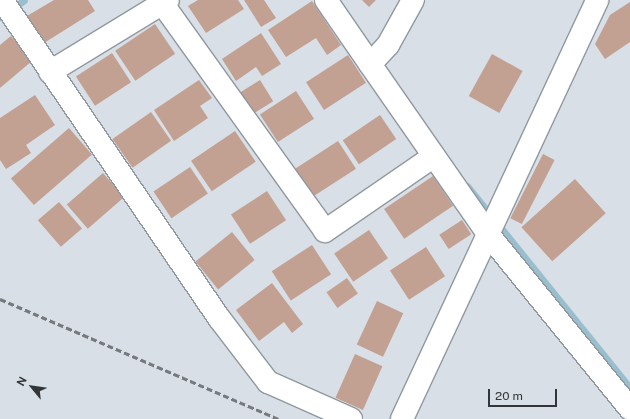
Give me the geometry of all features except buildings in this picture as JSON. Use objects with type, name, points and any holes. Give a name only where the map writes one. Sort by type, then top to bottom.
[{"type":"street","points":[[326,0],[377,56],[434,156],[493,223],[630,408]]},
{"type":"street","points":[[377,56],[413,0]]},
{"type":"street","points":[[402,419],[596,0]]},
{"type":"street","points":[[50,72],[165,2],[325,232],[434,156]]},
{"type":"street","points":[[7,7],[219,318],[268,382],[351,419]]},
{"type":"waterway","points":[[0,17],[24,0]]},
{"type":"waterway","points":[[467,186],[630,388]]},
{"type":"railway","points":[[0,299],[278,419]]}]
